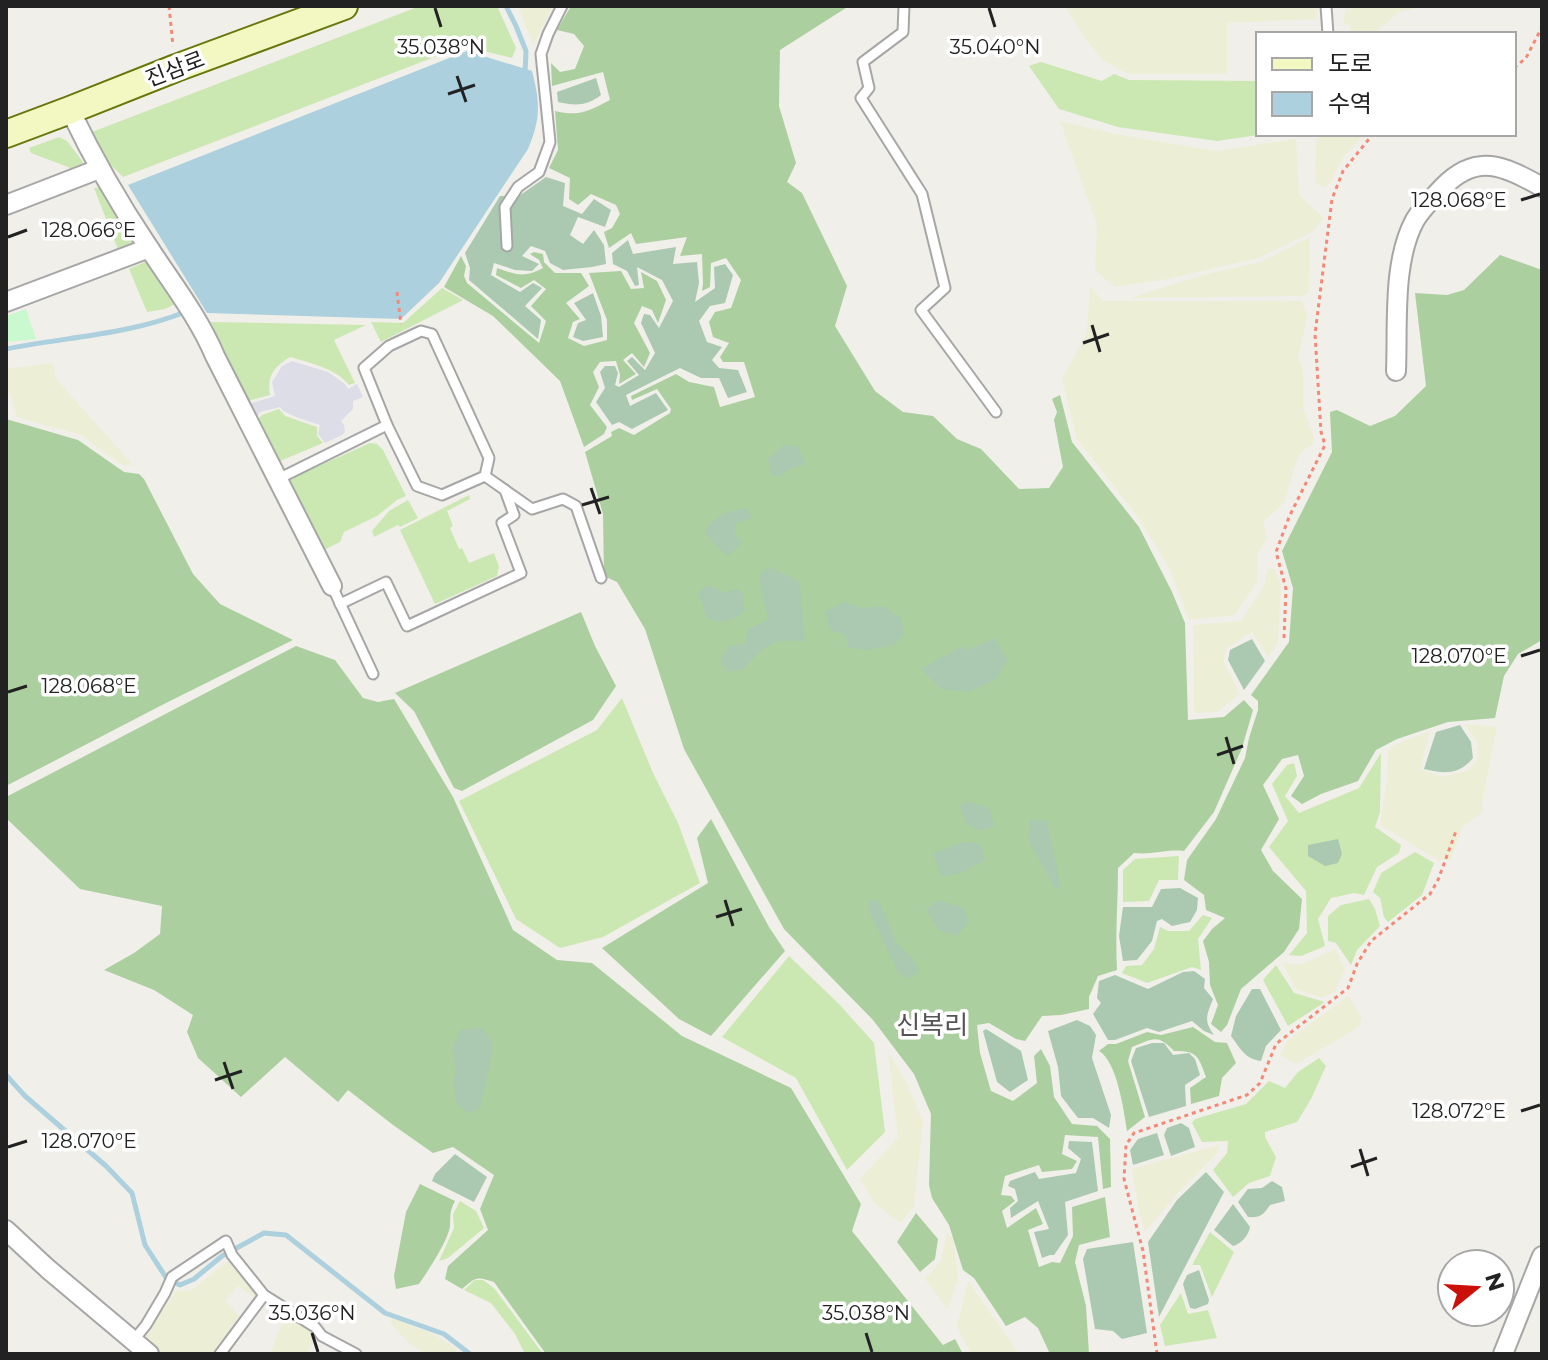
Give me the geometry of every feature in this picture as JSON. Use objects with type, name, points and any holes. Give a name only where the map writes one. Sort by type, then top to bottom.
[{"type":"street","name":"진삼로","points":[[6,134],[344,6]]},
{"type":"street","points":[[70,110],[99,169],[204,329],[332,586]]},
{"type":"street","points":[[1396,371],[1400,265],[1411,231],[1428,202],[1452,178],[1468,168],[1505,168],[1542,187]]},
{"type":"street","points":[[6,205],[99,169]]},
{"type":"street","points":[[6,302],[149,248]]},
{"type":"street","points":[[6,1230],[149,1354]]},
{"type":"street","points":[[1503,1354],[1542,1256]]},
{"type":"lane","points":[[507,246],[505,207],[518,187],[539,172],[550,142],[541,54],[562,6]]},
{"type":"lane","points":[[904,6],[903,32],[863,62],[869,88],[861,98],[922,194],[945,288],[921,310],[996,412]]},
{"type":"lane","points":[[1326,6],[1328,32]]},
{"type":"lane","points":[[421,331],[432,334],[489,458],[485,476],[442,495],[417,486],[364,368],[389,346],[421,331]]},
{"type":"lane","points":[[278,479],[387,425]]},
{"type":"lane","points":[[485,476],[532,509],[563,499],[576,506],[601,578]]},
{"type":"lane","points":[[340,604],[386,582],[407,626],[521,573],[502,523],[514,515],[505,490]]},
{"type":"lane","points":[[332,586],[373,674]]},
{"type":"lane","points":[[133,1341],[146,1325],[172,1277],[226,1241],[232,1255],[264,1295],[315,1327],[322,1336],[356,1354]]},
{"type":"lane","points":[[220,1354],[264,1295]]},
{"type":"path","points":[[169,6],[176,68]]},
{"type":"path","points":[[1516,66],[1526,58],[1542,27]]},
{"type":"path","points":[[1284,638],[1286,589],[1276,552],[1289,517],[1325,445],[1321,432],[1315,334],[1332,199],[1343,171],[1371,136]]},
{"type":"path","points":[[397,292],[401,324]]},
{"type":"path","points":[[1157,1354],[1143,1251],[1124,1179],[1126,1145],[1134,1133],[1247,1095],[1260,1083],[1276,1044],[1348,988],[1357,964],[1371,941],[1430,894],[1456,831]]},
{"type":"green space","points":[[420,6],[497,6],[516,48],[512,58],[463,46],[123,177],[109,163],[92,132]]},
{"type":"green space","points":[[518,6],[553,6],[533,45]]},
{"type":"green space","points":[[571,6],[849,6],[780,50],[779,106],[796,163],[787,182],[802,193],[847,286],[835,326],[875,391],[903,412],[933,416],[957,439],[981,449],[1019,489],[1049,488],[1063,467],[1054,420],[1057,412],[1052,399],[1060,395],[1072,442],[1139,527],[1185,623],[1188,720],[1224,717],[1244,700],[1253,710],[1242,748],[1214,812],[1184,851],[1134,853],[1118,868],[1117,970],[1098,976],[1089,997],[1089,1009],[1042,1016],[1025,1041],[989,1023],[977,1025],[980,1053],[991,1091],[1013,1101],[1037,1083],[1034,1056],[1041,1049],[1050,1066],[1054,1097],[1072,1124],[1097,1126],[1110,1139],[1111,1187],[1103,1189],[1098,1137],[1065,1135],[1062,1154],[1077,1161],[1072,1169],[1042,1172],[1039,1165],[1005,1176],[1001,1195],[1011,1196],[1015,1201],[1002,1211],[1007,1228],[1036,1208],[1043,1224],[1028,1230],[1039,1267],[1052,1262],[1060,1263],[1073,1236],[1072,1207],[1105,1197],[1110,1237],[1079,1245],[1075,1262],[1086,1306],[1089,1354],[1050,1354],[1038,1328],[1025,1317],[1006,1326],[974,1278],[963,1270],[949,1225],[932,1198],[929,1185],[931,1114],[914,1074],[873,1020],[784,929],[684,749],[645,629],[617,582],[604,576],[603,514],[585,452],[612,436],[611,432],[619,428],[634,435],[670,413],[671,409],[657,389],[632,400],[631,396],[676,374],[689,382],[714,387],[720,407],[755,397],[744,362],[723,362],[720,357],[729,343],[713,337],[709,322],[715,312],[731,308],[741,280],[726,258],[711,263],[710,287],[702,291],[702,254],[680,256],[687,237],[636,244],[631,233],[609,248],[604,232],[612,228],[620,214],[616,205],[591,194],[578,205],[569,199],[570,178],[549,168],[558,150],[555,111],[583,112],[610,100],[603,72],[552,86],[551,63],[560,72],[575,69],[584,46],[574,34],[557,30]]},
{"type":"green space","points":[[1065,6],[1317,6],[1317,19],[1227,23],[1227,74],[1128,74],[1103,60]]},
{"type":"green space","points":[[1426,6],[1399,12],[1376,32],[1351,32],[1350,26],[1344,24],[1345,9]]},
{"type":"green space","points":[[1041,62],[1102,81],[1114,74],[1129,80],[1256,81],[1256,135],[1217,141],[1118,127],[1059,109],[1029,66]]},
{"type":"green space","points":[[596,78],[601,95],[596,99],[581,104],[558,102],[557,92]]},
{"type":"green space","points":[[1060,121],[1216,151],[1296,139],[1299,195],[1324,218],[1312,232],[1258,258],[1167,279],[1115,287],[1095,270],[1097,225]]},
{"type":"green space","points":[[1318,136],[1363,136],[1343,157],[1330,183],[1324,187],[1315,183]]},
{"type":"green space","points":[[59,137],[67,141],[83,162],[81,170],[74,172],[31,153],[29,148]]},
{"type":"green space","points":[[546,177],[565,183],[563,206],[582,214],[594,199],[611,210],[605,227],[578,217],[570,235],[583,244],[594,230],[604,245],[606,264],[563,270],[550,263],[545,251],[531,246],[522,256],[539,264],[532,271],[515,270],[494,263],[491,275],[520,292],[533,283],[542,288],[525,306],[541,320],[538,339],[469,280],[470,268],[465,253],[500,196],[519,196]]},
{"type":"green space","points":[[102,187],[136,240],[133,248],[119,252],[94,188]]},
{"type":"green space","points":[[1310,237],[1309,292],[1302,296],[1131,298],[1203,275],[1261,262]]},
{"type":"green space","points":[[628,240],[633,254],[676,247],[673,264],[697,262],[699,283],[695,302],[715,288],[714,267],[725,264],[733,275],[725,303],[710,306],[699,321],[707,342],[722,347],[712,360],[719,368],[738,370],[747,392],[728,398],[719,378],[701,378],[680,368],[626,395],[630,406],[656,393],[668,410],[632,429],[619,422],[612,425],[596,402],[605,388],[600,372],[605,366],[615,366],[618,373],[615,385],[619,387],[639,375],[627,361],[632,357],[645,370],[655,353],[641,323],[644,314],[650,315],[659,328],[673,301],[662,280],[637,267],[639,285],[635,286],[627,271],[613,264],[612,253]]},
{"type":"green space","points":[[530,254],[543,254],[544,262],[555,273],[581,273],[589,286],[566,303],[580,319],[573,322],[568,338],[584,346],[607,340],[607,320],[589,273],[621,271],[631,289],[644,288],[641,272],[657,281],[666,300],[658,323],[652,310],[642,306],[634,323],[650,353],[644,367],[632,353],[623,360],[636,374],[619,384],[616,361],[600,362],[593,372],[599,387],[590,405],[607,427],[604,434],[584,447],[560,381],[493,316],[444,287],[461,256],[466,266],[464,276],[467,283],[539,343],[546,321],[531,306],[546,289],[534,280],[521,288],[496,275],[497,268],[520,274],[543,268],[539,260]]},
{"type":"green space","points":[[1500,255],[1542,270],[1542,640],[1518,654],[1504,676],[1495,718],[1448,722],[1397,739],[1376,750],[1358,781],[1302,804],[1291,796],[1304,776],[1298,755],[1282,759],[1263,785],[1279,819],[1261,850],[1273,871],[1302,899],[1299,929],[1284,952],[1241,989],[1227,1025],[1221,1032],[1211,1024],[1218,1005],[1210,985],[1209,962],[1203,941],[1225,918],[1206,910],[1204,895],[1184,880],[1187,860],[1216,819],[1245,758],[1258,710],[1258,701],[1251,695],[1289,642],[1293,588],[1282,551],[1332,452],[1330,412],[1337,410],[1370,426],[1395,416],[1426,386],[1415,293],[1447,295],[1464,290]]},
{"type":"green space","points":[[145,262],[150,264],[177,303],[147,312],[129,269]]},
{"type":"green space","points":[[1090,287],[1103,301],[1302,301],[1307,314],[1298,357],[1303,370],[1303,408],[1313,434],[1313,444],[1298,457],[1284,503],[1263,522],[1267,539],[1258,553],[1257,582],[1235,615],[1189,620],[1168,565],[1135,513],[1077,439],[1062,379],[1087,333]]},
{"type":"green space","points":[[442,288],[463,300],[381,342],[371,322],[403,323]]},
{"type":"green space","points":[[593,293],[601,316],[603,337],[583,341],[573,337],[578,323],[586,320],[574,303]]},
{"type":"green space","points":[[26,309],[36,339],[6,342],[6,316]]},
{"type":"green space","points":[[211,322],[366,325],[334,340],[355,383],[349,385],[329,370],[290,357],[272,373],[270,395],[248,401]]},
{"type":"green space","points":[[53,363],[56,379],[133,465],[122,465],[81,435],[17,417],[6,382],[6,369]]},
{"type":"green space","points":[[279,409],[285,416],[317,427],[317,436],[323,443],[278,462],[257,420]]},
{"type":"green space","points":[[6,419],[78,440],[124,472],[139,474],[193,574],[220,604],[293,640],[6,786]]},
{"type":"green space","points":[[370,443],[377,444],[383,450],[406,496],[377,516],[344,532],[340,542],[320,552],[288,484],[294,477]]},
{"type":"green space","points":[[784,445],[798,446],[805,464],[790,469],[780,477],[771,474],[768,459]]},
{"type":"green space","points":[[469,495],[470,499],[447,511],[453,526],[450,528],[469,563],[494,553],[499,567],[497,576],[435,604],[400,530]]},
{"type":"green space","points":[[408,500],[418,518],[374,537],[372,531],[389,511]]},
{"type":"green space","points":[[746,508],[752,518],[736,523],[735,535],[742,543],[728,556],[705,532],[722,515]]},
{"type":"green space","points":[[769,567],[800,582],[805,641],[778,641],[762,650],[743,669],[728,672],[720,659],[730,645],[745,644],[748,629],[768,620],[759,575]]},
{"type":"green space","points":[[1268,569],[1275,569],[1281,586],[1278,644],[1268,657],[1252,632],[1227,648],[1223,660],[1240,694],[1217,712],[1194,713],[1193,625],[1241,621],[1264,586]]},
{"type":"green space","points":[[708,585],[724,592],[738,589],[744,595],[744,612],[726,621],[707,618],[698,592]]},
{"type":"green space","points":[[846,602],[861,608],[884,606],[901,618],[904,633],[894,645],[869,650],[849,648],[844,634],[829,630],[826,611]]},
{"type":"green space","points":[[581,612],[616,686],[593,720],[462,791],[454,788],[414,711],[395,693]]},
{"type":"green space","points":[[994,638],[1008,660],[995,680],[969,692],[941,689],[921,669],[961,647],[969,650]]},
{"type":"green space","points":[[1252,639],[1265,661],[1244,690],[1228,660],[1230,650]]},
{"type":"green space","points":[[296,646],[335,660],[363,698],[378,702],[394,699],[453,797],[513,930],[557,960],[592,963],[682,1036],[791,1088],[861,1204],[852,1231],[943,1345],[955,1339],[963,1354],[546,1354],[494,1282],[476,1279],[462,1289],[445,1279],[448,1266],[488,1230],[480,1209],[494,1175],[453,1147],[433,1153],[348,1090],[338,1102],[285,1057],[241,1097],[198,1058],[187,1032],[193,1015],[154,990],[104,970],[160,934],[162,906],[80,889],[6,818],[6,797]]},
{"type":"green space","points":[[622,698],[678,823],[700,883],[603,937],[560,948],[516,919],[459,801],[597,730]]},
{"type":"green space","points":[[1464,724],[1497,727],[1482,803],[1483,812],[1463,826],[1450,861],[1439,861],[1380,825],[1388,751],[1392,746],[1430,731],[1420,769],[1442,777],[1467,771],[1477,761],[1478,743]]},
{"type":"green space","points":[[1460,725],[1471,742],[1473,758],[1462,768],[1451,772],[1424,769],[1436,732]]},
{"type":"green space","points":[[1381,753],[1380,812],[1375,827],[1401,845],[1399,853],[1377,867],[1364,895],[1354,893],[1331,898],[1318,919],[1325,946],[1301,956],[1289,955],[1307,933],[1306,891],[1269,847],[1288,821],[1272,784],[1287,765],[1294,763],[1297,776],[1285,796],[1299,813],[1359,788]]},
{"type":"green space","points":[[967,801],[990,809],[994,826],[980,831],[966,824],[960,806]]},
{"type":"green space","points":[[711,819],[785,951],[711,1036],[679,1019],[602,948],[708,883],[697,838]]},
{"type":"green space","points":[[1030,819],[1047,821],[1061,887],[1055,889],[1028,839]]},
{"type":"green space","points":[[1338,839],[1342,854],[1338,863],[1325,866],[1308,856],[1308,845]]},
{"type":"green space","points":[[963,842],[981,844],[985,860],[963,872],[942,877],[933,854]]},
{"type":"green space","points":[[1415,852],[1434,863],[1422,895],[1388,922],[1380,898],[1373,892],[1381,873]]},
{"type":"green space","points":[[1179,856],[1178,880],[1159,880],[1149,901],[1123,902],[1123,870],[1135,859]]},
{"type":"green space","points":[[1180,888],[1198,898],[1197,910],[1190,922],[1172,926],[1162,919],[1157,921],[1152,941],[1137,960],[1123,961],[1119,936],[1123,907],[1152,907],[1161,889]]},
{"type":"green space","points":[[1369,899],[1380,926],[1357,950],[1351,965],[1336,943],[1328,941],[1328,916],[1341,905]]},
{"type":"green space","points":[[870,900],[879,901],[896,942],[919,970],[909,979],[898,972],[868,908]]},
{"type":"green space","points":[[940,900],[965,909],[968,923],[957,936],[938,930],[926,909]]},
{"type":"green space","points":[[1203,915],[1212,918],[1198,939],[1201,970],[1192,967],[1147,983],[1122,973],[1126,966],[1142,965],[1154,949],[1160,927],[1168,931],[1189,931]]},
{"type":"green space","points":[[1336,949],[1345,969],[1334,993],[1321,998],[1296,989],[1282,963],[1300,965]]},
{"type":"green space","points":[[789,956],[874,1043],[885,1132],[847,1170],[796,1078],[722,1037]]},
{"type":"green space","points":[[1276,965],[1294,993],[1325,1002],[1288,1026],[1263,980]]},
{"type":"green space","points":[[1194,971],[1205,979],[1204,988],[1213,999],[1207,1017],[1214,1035],[1192,1021],[1159,1032],[1147,1028],[1108,1040],[1093,1014],[1101,1003],[1097,998],[1099,981],[1115,975],[1148,989],[1183,972]]},
{"type":"green space","points":[[1252,989],[1260,989],[1281,1030],[1266,1046],[1261,1061],[1247,1055],[1231,1036],[1236,1016]]},
{"type":"green space","points":[[1348,996],[1362,1017],[1359,1027],[1296,1064],[1280,1055],[1287,1041]]},
{"type":"green space","points":[[1077,1020],[1090,1026],[1096,1035],[1092,1058],[1111,1115],[1109,1128],[1093,1118],[1078,1118],[1061,1096],[1058,1067],[1048,1031]]},
{"type":"green space","points":[[481,1027],[492,1042],[492,1053],[480,1108],[467,1113],[457,1104],[452,1049],[461,1030]]},
{"type":"green space","points":[[1193,1027],[1215,1042],[1227,1043],[1236,1063],[1222,1078],[1219,1096],[1191,1104],[1190,1088],[1206,1077],[1199,1060],[1188,1052],[1174,1051],[1159,1040],[1145,1042],[1132,1047],[1128,1061],[1145,1117],[1127,1131],[1115,1075],[1099,1051],[1108,1044],[1147,1032],[1161,1035]]},
{"type":"green space","points":[[986,1029],[1021,1051],[1028,1080],[1010,1092],[997,1082],[983,1031]]},
{"type":"green space","points":[[1164,1043],[1173,1055],[1189,1053],[1195,1059],[1200,1075],[1185,1085],[1186,1106],[1149,1117],[1131,1061],[1136,1048]]},
{"type":"green space","points":[[888,1052],[907,1083],[923,1122],[914,1206],[900,1223],[874,1203],[860,1179],[898,1138]]},
{"type":"green space","points":[[1319,1058],[1326,1066],[1297,1122],[1265,1132],[1276,1157],[1270,1176],[1249,1183],[1233,1197],[1213,1170],[1227,1153],[1228,1141],[1202,1142],[1192,1123],[1195,1119],[1246,1104],[1269,1081],[1285,1088],[1298,1072]]},
{"type":"green space","points":[[1181,1123],[1189,1128],[1195,1147],[1171,1156],[1164,1135],[1167,1128]]},
{"type":"green space","points":[[1157,1133],[1164,1155],[1133,1165],[1130,1150],[1138,1139]]},
{"type":"green space","points":[[1069,1141],[1092,1142],[1098,1191],[1065,1202],[1068,1235],[1054,1255],[1042,1258],[1034,1232],[1049,1229],[1038,1201],[1011,1218],[1010,1208],[1018,1201],[1015,1189],[1008,1186],[1010,1181],[1035,1172],[1039,1179],[1076,1173],[1081,1159],[1068,1148]]},
{"type":"green space","points":[[1219,1145],[1217,1153],[1145,1232],[1132,1169]]},
{"type":"green space","points":[[455,1154],[487,1177],[474,1202],[432,1181]]},
{"type":"green space","points":[[1206,1172],[1224,1192],[1159,1317],[1148,1242],[1177,1200]]},
{"type":"green space","points":[[1272,1181],[1282,1187],[1285,1201],[1270,1205],[1259,1216],[1248,1217],[1238,1202],[1248,1189],[1262,1188]]},
{"type":"green space","points":[[420,1184],[455,1201],[450,1226],[442,1248],[419,1284],[396,1289],[394,1276],[406,1212]]},
{"type":"green space","points":[[460,1201],[476,1211],[484,1228],[448,1258],[439,1261],[454,1228],[453,1214]]},
{"type":"green space","points":[[1233,1204],[1250,1227],[1244,1239],[1233,1246],[1214,1230]]},
{"type":"green space","points":[[916,1213],[938,1239],[935,1259],[920,1272],[897,1242]]},
{"type":"green space","points":[[947,1232],[953,1238],[958,1279],[948,1309],[925,1279],[941,1261]]},
{"type":"green space","points":[[1210,1232],[1234,1252],[1212,1297],[1200,1265],[1192,1265]]},
{"type":"green space","points":[[1133,1242],[1147,1333],[1122,1339],[1113,1331],[1095,1329],[1083,1259],[1087,1249]]},
{"type":"green space","points":[[230,1259],[259,1295],[255,1298],[238,1286],[225,1301],[240,1316],[215,1354],[160,1354],[143,1340],[176,1291],[192,1290]]},
{"type":"green space","points":[[1199,1270],[1209,1300],[1208,1304],[1195,1309],[1190,1308],[1183,1284],[1187,1275]]},
{"type":"green space","points":[[475,1280],[483,1280],[494,1288],[543,1354],[525,1354],[515,1334],[491,1303],[464,1290]]},
{"type":"green space","points":[[968,1281],[1019,1354],[971,1354],[957,1327]]},
{"type":"green space","points":[[1181,1293],[1188,1314],[1208,1310],[1217,1338],[1165,1346],[1160,1325]]},
{"type":"green space","points":[[285,1316],[316,1332],[307,1354],[270,1354]]},
{"type":"green space","points":[[393,1318],[435,1335],[457,1349],[453,1354],[426,1354],[409,1343],[390,1323]]},
{"type":"shaded area","points":[[292,361],[328,372],[348,389],[357,384],[363,397],[353,401],[353,409],[341,421],[345,432],[342,435],[325,443],[318,434],[320,425],[296,417],[280,407],[260,412],[256,419],[249,404],[275,396],[272,382],[282,366]]},
{"type":"water","points":[[467,51],[532,71],[538,101],[537,119],[528,149],[439,283],[401,319],[207,313],[128,185]]},
{"type":"waterway","points":[[506,6],[526,51],[525,73]]},
{"type":"waterway","points":[[6,349],[119,331],[185,312]]},
{"type":"waterway","points":[[6,1075],[132,1193],[145,1245],[167,1279],[180,1285],[194,1279],[222,1256],[264,1233],[286,1235],[385,1313],[444,1334],[470,1354]]},
{"type":"district","name":"신복리","points":[[932,1025]]}]
